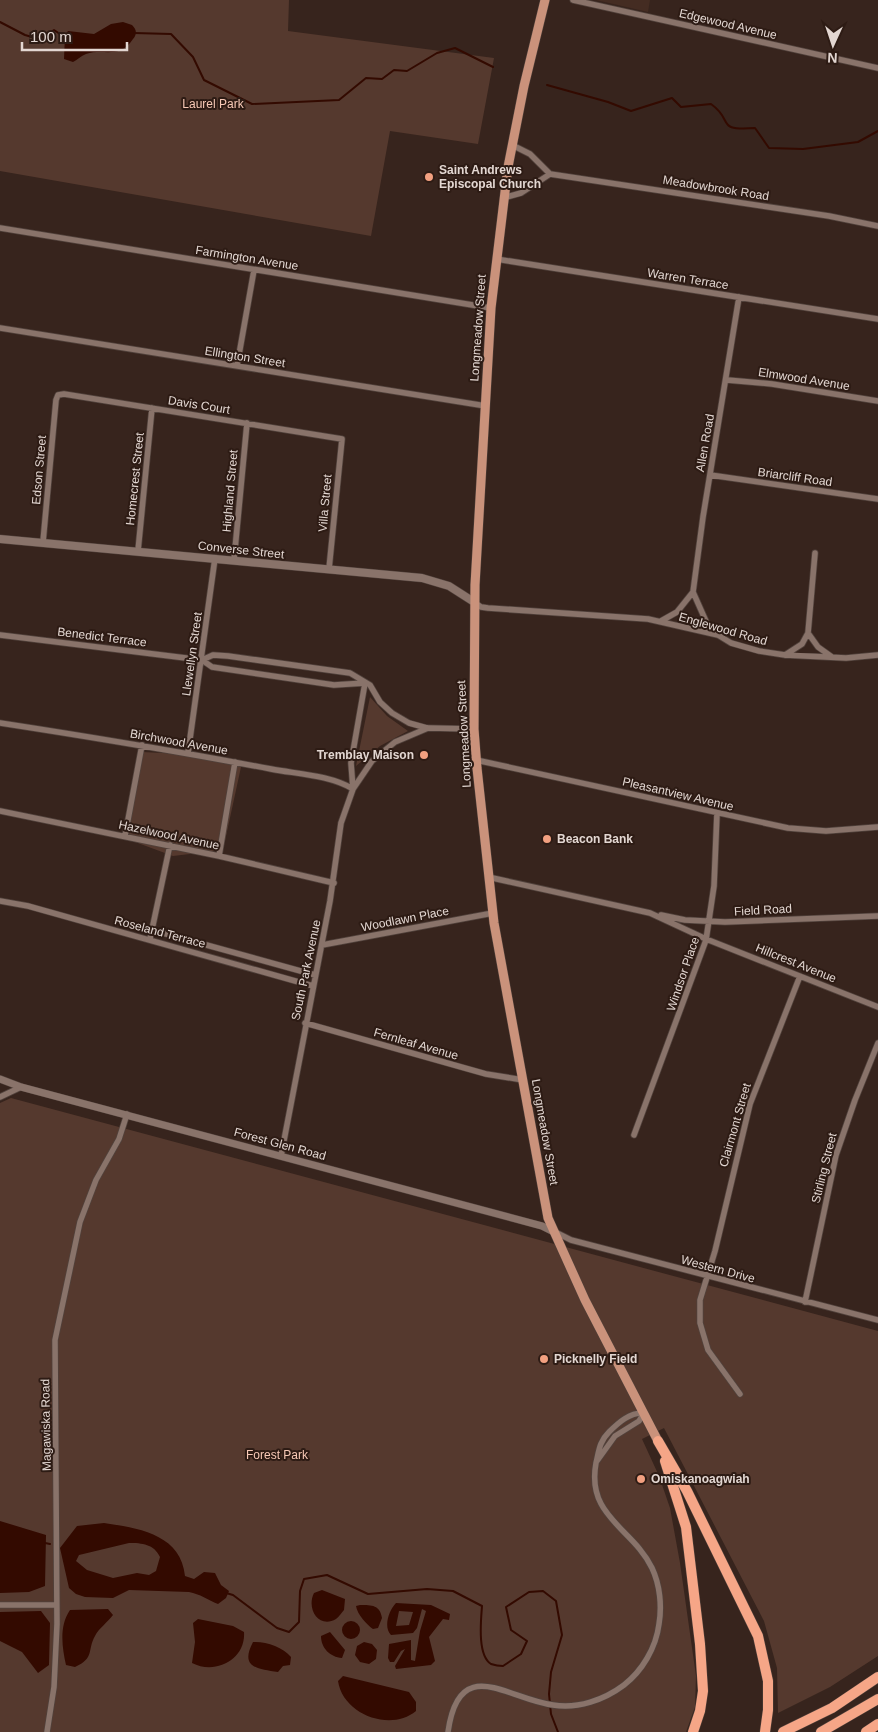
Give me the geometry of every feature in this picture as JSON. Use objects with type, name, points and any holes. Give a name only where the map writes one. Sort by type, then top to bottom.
[{"type":"highway","points":[[658,1441],[687,1491],[758,1636],[766,1668],[768,1710],[765,1732]]},
{"type":"highway","points":[[658,1441],[682,1509],[691,1565],[703,1684],[700,1711],[693,1732]]},
{"type":"highway","points":[[783,1732],[832,1708],[878,1677]]},
{"type":"highway","points":[[821,1732],[878,1699]]},
{"type":"highway","points":[[866,1732],[878,1724]]},
{"type":"main road","name":"Longmeadow Street","points":[[545,0],[512,145],[503,198],[491,308],[474,602],[474,729],[476,760],[493,913],[548,1218],[585,1300],[658,1441]]},
{"type":"main road","name":"Converse Street","points":[[0,539],[428,579],[450,586],[474,602]]},
{"type":"street","name":"Edgewood Avenue","points":[[574,0],[878,68]]},
{"type":"street","points":[[503,198],[508,199],[550,174],[530,154],[512,145]]},
{"type":"street","name":"Meadowbrook Road","points":[[550,174],[806,212],[878,226]]},
{"type":"street","name":"Farmington Avenue","points":[[0,228],[491,308]]},
{"type":"street","name":"Warren Terrace","points":[[496,259],[878,320]]},
{"type":"street","points":[[237,366],[254,270]]},
{"type":"street","name":"Allen Road","points":[[693,592],[739,297]]},
{"type":"street","name":"Ellington Street","points":[[0,328],[486,406]]},
{"type":"street","name":"Elmwood Avenue","points":[[726,380],[772,384],[878,401]]},
{"type":"street","name":"Davis Court","points":[[56,400],[58,395],[64,394],[342,439]]},
{"type":"street","name":"Edson Street","points":[[43,542],[56,400]]},
{"type":"street","name":"Homecrest Street","points":[[138,551],[152,408]]},
{"type":"street","name":"Highland Street","points":[[234,560],[246,423]]},
{"type":"street","name":"Villa Street","points":[[329,569],[342,439]]},
{"type":"street","name":"Briarcliff Road","points":[[710,475],[878,499]]},
{"type":"street","points":[[785,655],[800,647],[808,633],[815,553]]},
{"type":"street","name":"Llewellyn Street","points":[[188,753],[215,558]]},
{"type":"street","points":[[661,622],[677,612],[693,592],[710,628],[718,635]]},
{"type":"street","name":"Englewood Road","points":[[474,602],[481,607],[637,618],[661,622],[718,635],[740,646],[785,655],[834,658],[878,655]]},
{"type":"street","points":[[808,633],[818,647],[834,658]]},
{"type":"street","name":"Benedict Terrace","points":[[0,635],[202,660],[212,667],[232,671],[273,675],[334,685],[365,683]]},
{"type":"street","name":"Benedict Terrace","points":[[202,660],[213,655],[350,673],[365,683],[392,713],[409,723],[428,728]]},
{"type":"street","name":"South Park Avenue","points":[[352,789],[351,763],[365,683]]},
{"type":"street","name":"Birchwood Avenue","points":[[0,723],[188,753],[329,780],[344,784],[352,789]]},
{"type":"street","name":"South Park Avenue","points":[[281,1156],[305,1023],[334,883],[341,823],[352,789],[379,754],[395,742],[428,728],[474,729]]},
{"type":"street","points":[[125,836],[142,745]]},
{"type":"street","name":"Pleasantview Avenue","points":[[476,760],[717,813],[804,830],[878,827]]},
{"type":"street","points":[[219,856],[235,762]]},
{"type":"street","name":"Hazelwood Avenue","points":[[0,811],[170,845],[334,883]]},
{"type":"street","name":"Windsor Place","points":[[634,1135],[706,939],[714,886],[717,813]]},
{"type":"street","points":[[150,939],[170,845]]},
{"type":"street","name":"Field Road","points":[[488,877],[685,920],[710,921],[878,916]]},
{"type":"street","name":"Roseland Terrace","points":[[0,901],[28,906],[150,939],[313,986]]},
{"type":"street","name":"Woodlawn Place","points":[[322,945],[493,913]]},
{"type":"street","name":"Field Road","points":[[650,913],[706,939]]},
{"type":"street","points":[[152,930],[315,975]]},
{"type":"street","name":"Hillcrest Avenue","points":[[706,939],[878,1007]]},
{"type":"street","name":"Clairmont Street","points":[[740,1394],[715,1363],[703,1336],[699,1311],[750,1104],[800,976]]},
{"type":"street","name":"Fernleaf Avenue","points":[[305,1023],[486,1074],[523,1080]]},
{"type":"street","name":"Stirling Street","points":[[805,1302],[836,1155],[854,1100],[878,1043]]},
{"type":"street","name":"Forest Glen Road","points":[[0,1079],[21,1087],[542,1226],[554,1232]]},
{"type":"street","points":[[0,1097],[21,1087]]},
{"type":"street","name":"Magawiska Road","points":[[47,1732],[54,1687],[56,1606],[55,1340],[80,1222],[96,1180],[127,1114]]},
{"type":"street","name":"Western Drive","points":[[554,1232],[571,1240],[707,1277],[878,1320]]},
{"type":"street","points":[[448,1732],[451,1714],[456,1702],[463,1694],[475,1688],[485,1685],[497,1687],[537,1702],[562,1706],[600,1699],[631,1680],[638,1673],[650,1651],[660,1622],[660,1598],[654,1574],[644,1556],[609,1518],[602,1506],[594,1483],[597,1452],[608,1433],[630,1416],[644,1413]]},
{"type":"street","points":[[597,1461],[615,1436],[639,1421],[644,1413]]},
{"type":"street","points":[[0,1606],[56,1606]]},
{"type":"shaded area","points":[[596,0],[650,0],[648,12]]},
{"type":"shaded area","points":[[123,22],[132,25],[136,32],[133,39],[122,49],[111,52],[93,52],[73,62],[64,59],[65,35],[68,31],[94,34],[111,24]]},
{"type":"shaded area","points":[[0,1521],[46,1535],[45,1586],[29,1592],[0,1593]]},
{"type":"shaded area","points":[[104,1523],[130,1527],[156,1536],[167,1542],[175,1551],[182,1562],[185,1576],[194,1579],[204,1572],[215,1573],[221,1585],[229,1591],[226,1598],[218,1604],[189,1592],[129,1590],[113,1598],[85,1597],[76,1594],[69,1588],[60,1548],[77,1526]],"holes":[[[129,1543],[143,1544],[154,1549],[160,1557],[156,1571],[149,1575],[137,1573],[113,1578],[87,1570],[76,1561],[79,1555]]]},
{"type":"shaded area","points":[[322,1590],[345,1599],[344,1610],[337,1618],[330,1621],[319,1619],[313,1611],[312,1599],[314,1593]]},
{"type":"shaded area","points":[[396,1603],[431,1605],[450,1614],[449,1620],[443,1619],[429,1637],[435,1661],[431,1665],[396,1669],[395,1666],[405,1649],[401,1651],[394,1662],[390,1662],[388,1658],[389,1644],[411,1640],[411,1660],[415,1661],[420,1631],[426,1611],[422,1609],[417,1628],[413,1633],[391,1635],[387,1628],[387,1623],[393,1606]],"holes":[[[399,1611],[413,1612],[409,1625],[396,1626]]]},
{"type":"shaded area","points":[[356,1606],[372,1606],[379,1610],[382,1618],[378,1628],[373,1629],[363,1619]]},
{"type":"shaded area","points":[[108,1609],[113,1615],[97,1633],[88,1657],[75,1667],[66,1665],[63,1630],[70,1610]]},
{"type":"shaded area","points":[[41,1611],[50,1623],[49,1665],[38,1673],[22,1652],[0,1641],[0,1612]]},
{"type":"shaded area","points":[[198,1619],[233,1626],[244,1632],[240,1650],[234,1657],[219,1666],[201,1666],[192,1663],[195,1642],[193,1623]]},
{"type":"shaded area","points":[[351,1621],[357,1624],[360,1630],[357,1636],[351,1639],[345,1636],[342,1630],[345,1624]]},
{"type":"shaded area","points":[[330,1632],[345,1650],[342,1658],[330,1654],[324,1648],[321,1636]]},
{"type":"shaded area","points":[[253,1642],[268,1644],[288,1653],[291,1657],[290,1665],[283,1666],[278,1672],[263,1670],[252,1665],[248,1657]]},
{"type":"shaded area","points":[[364,1642],[372,1644],[377,1650],[376,1659],[369,1664],[360,1662],[355,1655],[357,1646]]},
{"type":"shaded area","points":[[343,1676],[409,1692],[416,1702],[416,1711],[406,1717],[394,1720],[370,1717],[358,1711],[342,1693],[338,1681]]},
{"type":"green space","name":"Laurel Park","points":[[0,0],[289,0],[288,31],[494,58],[478,144],[390,131],[371,236],[0,171]]},
{"type":"green space","points":[[370,697],[387,716],[408,731],[380,746],[356,766]]},
{"type":"green space","points":[[142,752],[204,755],[241,767],[223,850],[173,856],[127,839]]},
{"type":"green space","name":"Forest Park","points":[[11,1098],[878,1331],[878,1656],[830,1687],[778,1713],[777,1668],[764,1621],[664,1428],[642,1439],[659,1476],[670,1508],[680,1563],[696,1676],[695,1707],[686,1732],[0,1732],[0,1103]]},
{"type":"waterway","points":[[0,22],[25,35],[39,39],[54,30],[66,38]]},
{"type":"waterway","points":[[134,33],[171,34],[193,57],[204,80],[252,104],[339,100],[366,78],[382,79],[394,70],[407,71],[437,53],[455,48],[493,67]]},
{"type":"waterway","points":[[547,85],[608,102],[631,111],[672,98],[681,107],[711,104],[718,110],[729,126],[742,129],[755,128],[769,148],[803,149],[858,142],[878,131]]},
{"type":"waterway","points":[[45,1543],[50,1544]]},
{"type":"waterway","points":[[226,1593],[233,1595],[277,1628],[289,1632],[299,1622],[300,1591],[304,1579],[327,1575],[368,1594],[427,1589],[453,1591],[482,1606],[481,1637],[484,1653],[491,1664],[503,1666],[521,1654],[527,1641],[511,1630],[506,1607],[529,1592],[543,1591],[556,1601],[562,1635],[551,1672],[549,1694],[551,1714],[558,1732]]},
{"type":"place","name":"Saint Andrews Episcopal Church","points":[[429,177]]},
{"type":"place","name":"Tremblay Maison","points":[[424,755]]},
{"type":"place","name":"Beacon Bank","points":[[547,839]]},
{"type":"place","name":"Picknelly Field","points":[[544,1359]]},
{"type":"place","name":"Omiskanoagwiah","points":[[641,1479]]}]
